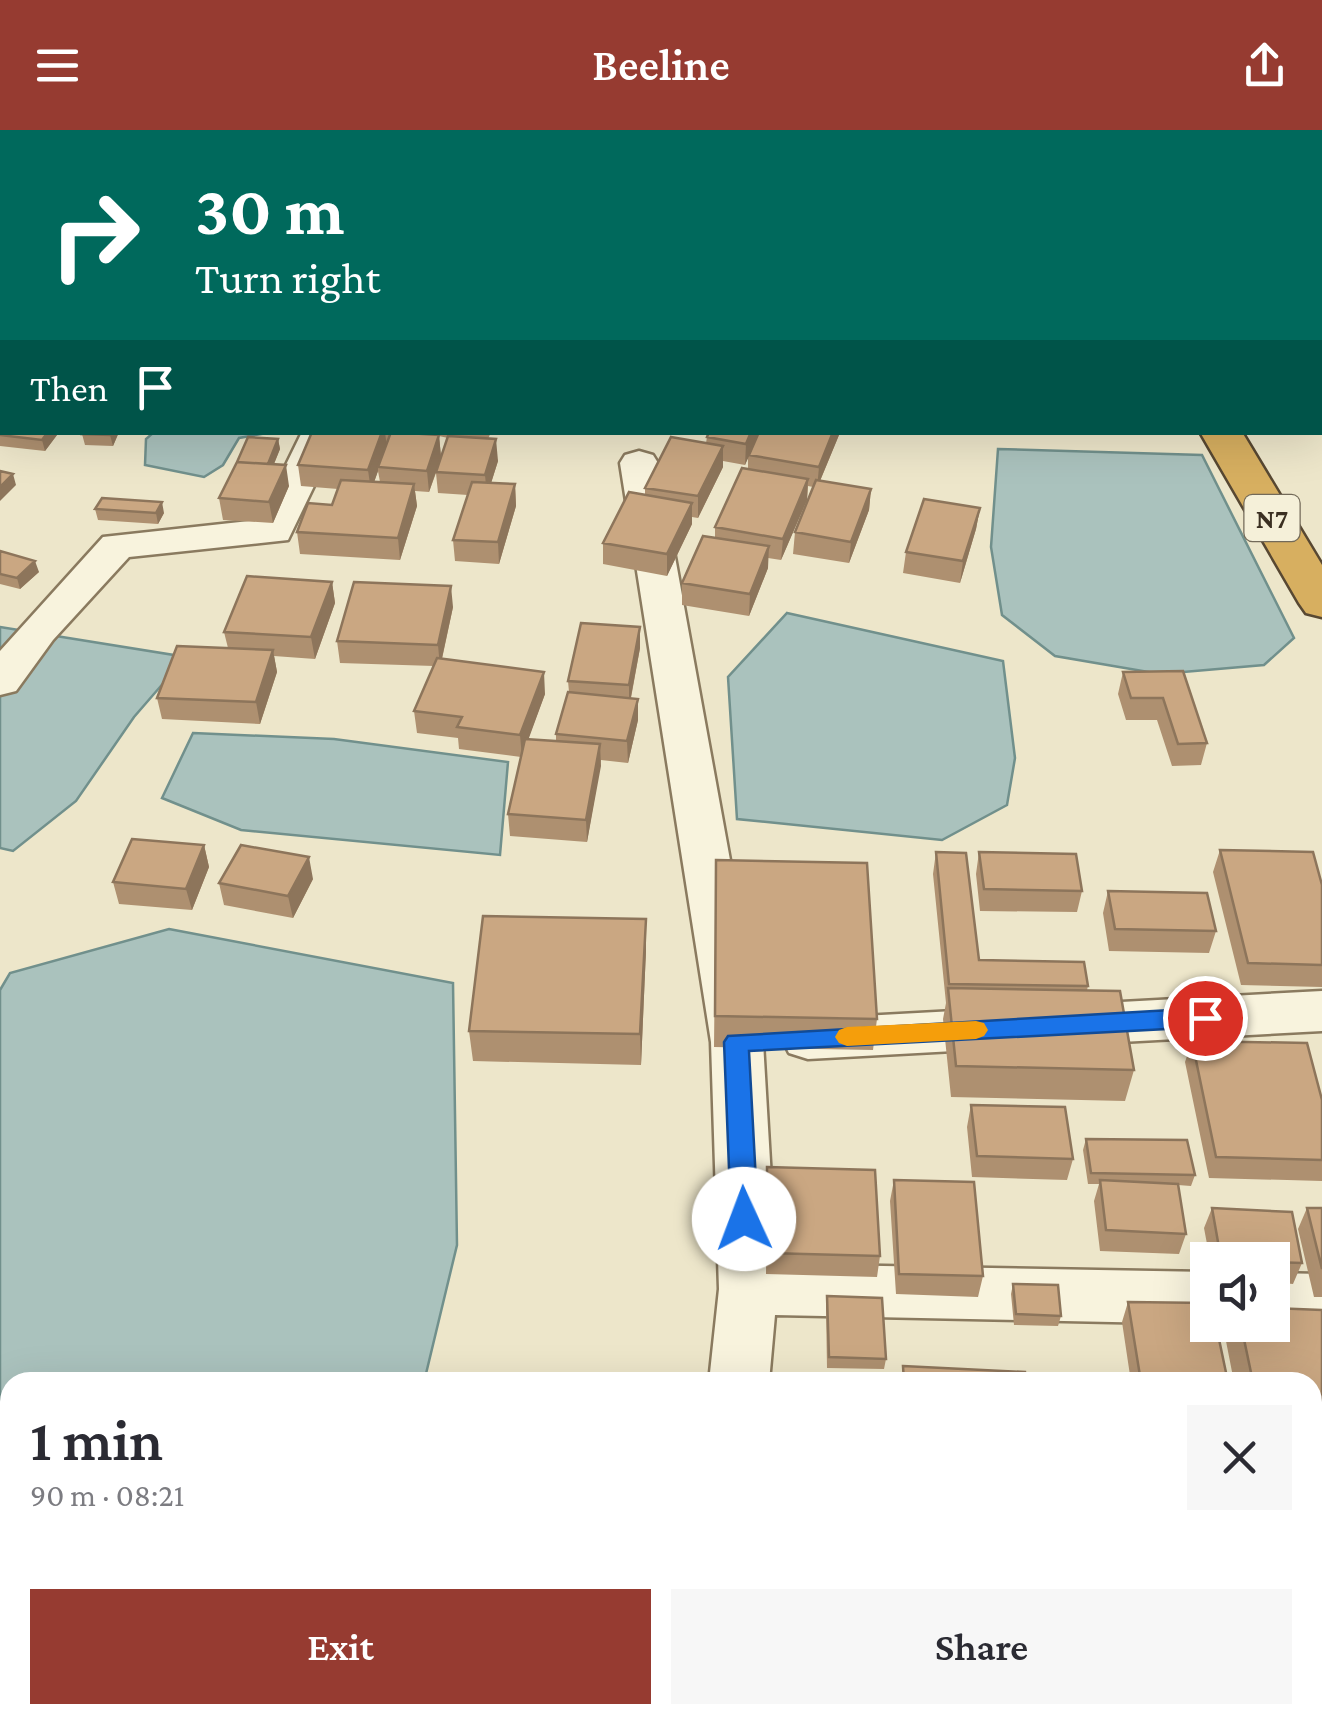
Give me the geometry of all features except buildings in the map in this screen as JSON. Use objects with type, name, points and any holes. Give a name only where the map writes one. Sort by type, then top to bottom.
[{"type":"highway","name":"N7","points":[[1223,435],[1322,603]]},
{"type":"street","points":[[0,682],[38,632],[116,546],[274,531],[320,435]]},
{"type":"street","points":[[639,464],[736,1042],[748,1289],[739,1372]]},
{"type":"street","points":[[736,1042],[1322,1011]]},
{"type":"street","points":[[748,1289],[1190,1298]]},
{"type":"street","points":[[1290,1299],[1322,1300]]},
{"type":"water","points":[[150,435],[256,435],[239,438],[223,465],[204,477],[145,465],[146,439]]},
{"type":"water","points":[[998,449],[1202,455],[1294,638],[1264,665],[1160,674],[1055,656],[1002,615],[991,547]]},
{"type":"water","points":[[787,613],[1003,661],[1015,758],[1007,805],[942,840],[737,819],[728,677]]},
{"type":"water","points":[[0,627],[186,657],[134,717],[76,801],[13,851],[0,848]]},
{"type":"water","points":[[193,733],[334,739],[508,762],[500,855],[241,830],[162,798]]},
{"type":"water","points":[[169,929],[453,983],[457,1245],[426,1372],[0,1372],[0,990],[10,973]]},
{"type":"slow traffic","points":[[847,1037],[976,1030]]},
{"type":"route","points":[[744,1219],[736,1042],[1205,1018]]}]
